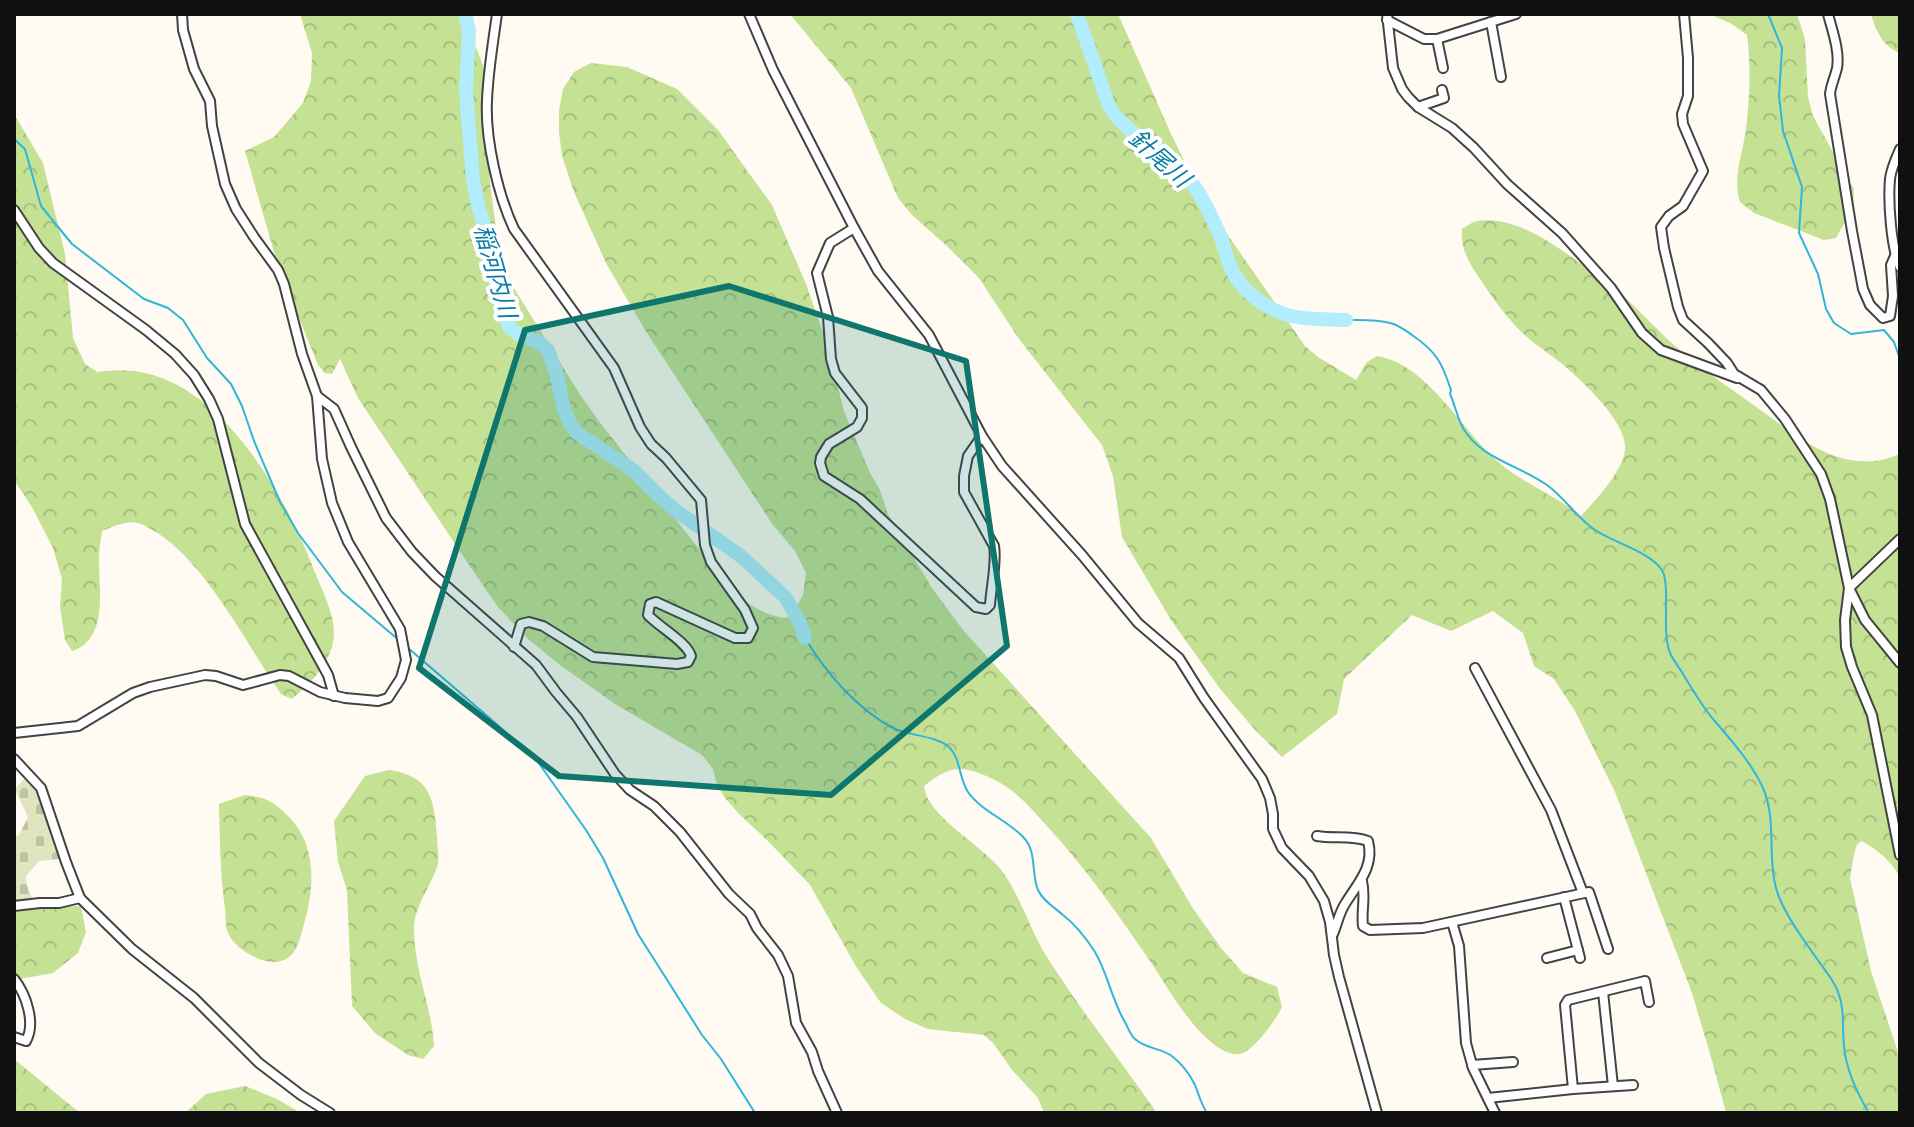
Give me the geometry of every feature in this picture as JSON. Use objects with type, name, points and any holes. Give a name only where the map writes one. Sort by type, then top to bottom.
[{"type":"street","points":[[14,733],[78,726],[133,693],[205,675],[243,685],[280,675],[289,676],[314,690],[334,696],[378,701],[388,698],[401,678],[406,660],[400,629],[348,542],[332,503],[322,459],[317,396],[302,354],[284,284],[278,270],[236,209],[225,184],[212,126],[210,101],[194,69],[183,30],[182,14]]},
{"type":"street","points":[[497,14],[487,103],[499,189],[507,214],[522,241],[614,368],[640,427],[651,444],[701,500],[705,545],[711,562],[753,628],[748,638],[735,638],[656,602],[650,604],[648,615],[689,649],[691,656],[688,662],[677,664],[593,657],[543,626],[529,622],[521,624],[514,647]]},
{"type":"street","points":[[749,14],[773,70],[878,271],[929,335],[982,436],[1002,466],[1138,623],[1179,658],[1262,779],[1270,798],[1273,829],[1282,848],[1309,876],[1324,901],[1345,1001],[1377,1113]]},
{"type":"street","points":[[1387,17],[1424,39],[1437,39],[1516,14]]},
{"type":"street","points":[[1684,14],[1688,96],[1682,114],[1683,124],[1703,171],[1683,206],[1669,216],[1661,227],[1678,307],[1683,320],[1727,363],[1734,374],[1761,390],[1785,419],[1821,474],[1830,499],[1849,588],[1865,620],[1900,663]]},
{"type":"street","points":[[1828,14],[1838,66],[1830,94],[1852,231],[1863,289],[1870,305],[1883,318],[1890,316],[1893,296],[1891,265],[1895,256]]},
{"type":"street","points":[[1387,17],[1393,68],[1402,89],[1418,107],[1452,128],[1507,184],[1562,233],[1611,288],[1642,333],[1661,350],[1746,381]]},
{"type":"street","points":[[1491,22],[1501,77]]},
{"type":"street","points":[[1437,39],[1443,68]]},
{"type":"street","points":[[1418,107],[1444,98],[1442,90]]},
{"type":"street","points":[[1900,149],[1890,177],[1895,256],[1900,267]]},
{"type":"street","points":[[14,210],[53,263],[175,354],[200,385],[218,419],[245,524],[328,675],[334,696]]},
{"type":"street","points":[[854,228],[830,243],[817,273],[828,317],[835,373],[862,408],[862,418],[857,427],[829,444],[821,457],[821,470],[824,476],[860,499],[976,607],[986,609],[990,605],[996,556],[994,546],[964,492],[968,456],[982,436]]},
{"type":"street","points":[[317,396],[334,409],[386,518],[412,552],[536,665],[577,717],[615,774],[680,832],[729,894],[750,914],[778,955],[788,976],[796,1023],[812,1052],[837,1113]]},
{"type":"street","points":[[1900,539],[1849,588],[1845,620],[1846,647],[1872,715],[1900,855]]},
{"type":"street","points":[[1475,668],[1551,810],[1583,893]]},
{"type":"street","points":[[14,759],[41,788],[80,898],[132,949],[194,998],[259,1063],[330,1113]]},
{"type":"street","points":[[1317,836],[1360,838],[1368,841],[1371,851],[1362,881],[1343,906],[1332,939]]},
{"type":"street","points":[[1362,881],[1365,896],[1363,926],[1370,930],[1423,928],[1589,892],[1608,949]]},
{"type":"street","points":[[1547,958],[1579,954],[1564,897]]},
{"type":"street","points":[[14,906],[59,903],[80,898]]},
{"type":"street","points":[[1452,922],[1459,946],[1466,1043],[1472,1065],[1495,1113]]},
{"type":"street","points":[[14,979],[25,997],[31,1031],[26,1041],[14,1037]]},
{"type":"street","points":[[1573,1089],[1565,1005],[1568,1000],[1645,981],[1649,1002]]},
{"type":"street","points":[[1603,992],[1613,1086]]},
{"type":"street","points":[[1472,1065],[1513,1062]]},
{"type":"street","points":[[1488,1098],[1633,1085]]},
{"type":"highlighted area","points":[[729,286],[966,361],[1007,646],[831,795],[559,776],[419,668],[525,330]]},
{"type":"green space","points":[[300,14],[459,14],[483,65],[491,107],[487,150],[491,191],[496,228],[512,285],[598,420],[729,587],[755,607],[786,618],[793,613],[803,595],[806,573],[795,551],[773,525],[645,330],[606,263],[574,192],[562,156],[559,110],[563,89],[574,72],[591,63],[627,67],[677,89],[718,130],[772,205],[806,284],[828,347],[844,411],[888,514],[932,588],[963,630],[1151,838],[1192,907],[1221,948],[1243,973],[1277,987],[1282,1007],[1251,1048],[1239,1054],[1227,1052],[1203,1035],[1180,1007],[1090,877],[1020,798],[1001,783],[980,774],[951,770],[924,786],[927,797],[945,819],[1002,871],[1047,957],[1157,1113],[1044,1113],[1038,1098],[984,1035],[928,1029],[881,1003],[857,968],[810,885],[725,798],[717,785],[713,769],[702,755],[615,704],[560,665],[528,639],[498,607],[358,398],[340,359],[332,374],[325,373],[318,365],[278,266],[245,151],[274,137],[303,103],[311,81],[312,53]]},
{"type":"green space","points":[[790,14],[1118,14],[1204,201],[1305,346],[1356,380],[1367,362],[1377,356],[1395,361],[1412,371],[1497,461],[1581,516],[1619,467],[1625,450],[1624,439],[1611,415],[1591,391],[1520,330],[1491,295],[1469,261],[1462,243],[1462,229],[1474,222],[1508,223],[1553,245],[1617,290],[1695,363],[1794,434],[1826,453],[1862,461],[1900,454],[1900,877],[1884,856],[1862,841],[1857,844],[1850,878],[1871,971],[1900,1058],[1900,1113],[1726,1113],[1692,993],[1615,792],[1575,711],[1554,679],[1534,666],[1523,633],[1493,611],[1451,631],[1412,615],[1344,679],[1337,714],[1282,757],[1221,690],[1171,620],[1122,537],[1113,476],[1102,445],[1019,339],[979,278],[898,198],[851,88]]},
{"type":"green space","points":[[1709,14],[1797,14],[1805,39],[1808,97],[1813,116],[1854,190],[1853,208],[1836,238],[1824,240],[1754,213],[1740,202],[1738,175],[1749,94],[1747,35]]},
{"type":"green space","points":[[1871,14],[1900,14],[1900,53],[1881,38]]},
{"type":"green space","points":[[14,114],[43,163],[65,254],[73,338],[85,364],[97,372],[121,370],[145,373],[175,384],[202,401],[250,452],[288,512],[327,602],[334,634],[325,662],[292,699],[281,694],[222,603],[187,559],[169,541],[138,523],[124,523],[102,531],[97,624],[84,645],[72,651],[65,640],[60,607],[62,579],[53,548],[14,480]]},
{"type":"green space","points":[[389,770],[403,773],[422,784],[432,801],[436,823],[438,864],[419,906],[414,930],[434,1046],[423,1059],[408,1055],[375,1033],[352,1006],[347,890],[338,862],[334,821],[365,776]]},
{"type":"green space","points":[[26,777],[44,804],[59,859],[39,861],[26,876],[33,900],[14,902],[14,837],[19,835],[28,817],[15,789]]},
{"type":"green space","points":[[245,795],[268,800],[297,826],[311,866],[310,895],[300,940],[289,957],[280,961],[265,961],[247,953],[233,941],[226,927],[219,804]]},
{"type":"green space","points":[[81,906],[86,932],[78,953],[53,973],[14,980],[14,912]]},
{"type":"green space","points":[[14,1059],[80,1113],[14,1113]]},
{"type":"green space","points":[[245,1086],[301,1113],[185,1113],[206,1094]]},
{"type":"waterway","name":"稲河内川","points":[[465,14],[469,30],[466,92],[473,180],[499,299],[510,328],[548,350],[564,409],[577,433],[633,470],[675,510],[742,557],[786,598],[805,638]]},
{"type":"waterway","name":"針尾川","points":[[1077,14],[1109,106],[1124,125],[1188,177],[1211,216],[1231,268],[1241,284],[1264,304],[1282,313],[1305,318],[1346,320]]},
{"type":"waterway","points":[[1768,14],[1782,48],[1779,96],[1783,131],[1802,187],[1799,233],[1818,274],[1826,309],[1834,323],[1851,334],[1884,330],[1894,342],[1900,359]]},
{"type":"waterway","points":[[14,139],[25,149],[41,206],[72,244],[144,299],[168,308],[183,320],[207,358],[231,384],[280,502],[298,533],[342,592],[400,641]]},
{"type":"waterway","points":[[1346,320],[1393,324],[1420,341],[1441,365],[1459,420],[1471,439],[1490,454],[1547,485],[1595,530],[1640,552],[1662,570],[1666,586],[1666,633],[1670,653],[1701,703],[1747,760],[1763,788],[1770,812],[1776,888],[1790,918],[1837,989],[1842,1005],[1847,1064],[1869,1113]]},
{"type":"waterway","points":[[805,638],[833,677],[867,711],[893,728],[939,741],[950,748],[968,792],[980,805],[1018,832],[1028,844],[1038,890],[1076,927],[1095,952],[1132,1036],[1144,1045],[1169,1054],[1180,1063],[1193,1081],[1207,1113]]},
{"type":"waterway","points":[[408,648],[538,762],[603,858],[638,934],[755,1113]]}]
